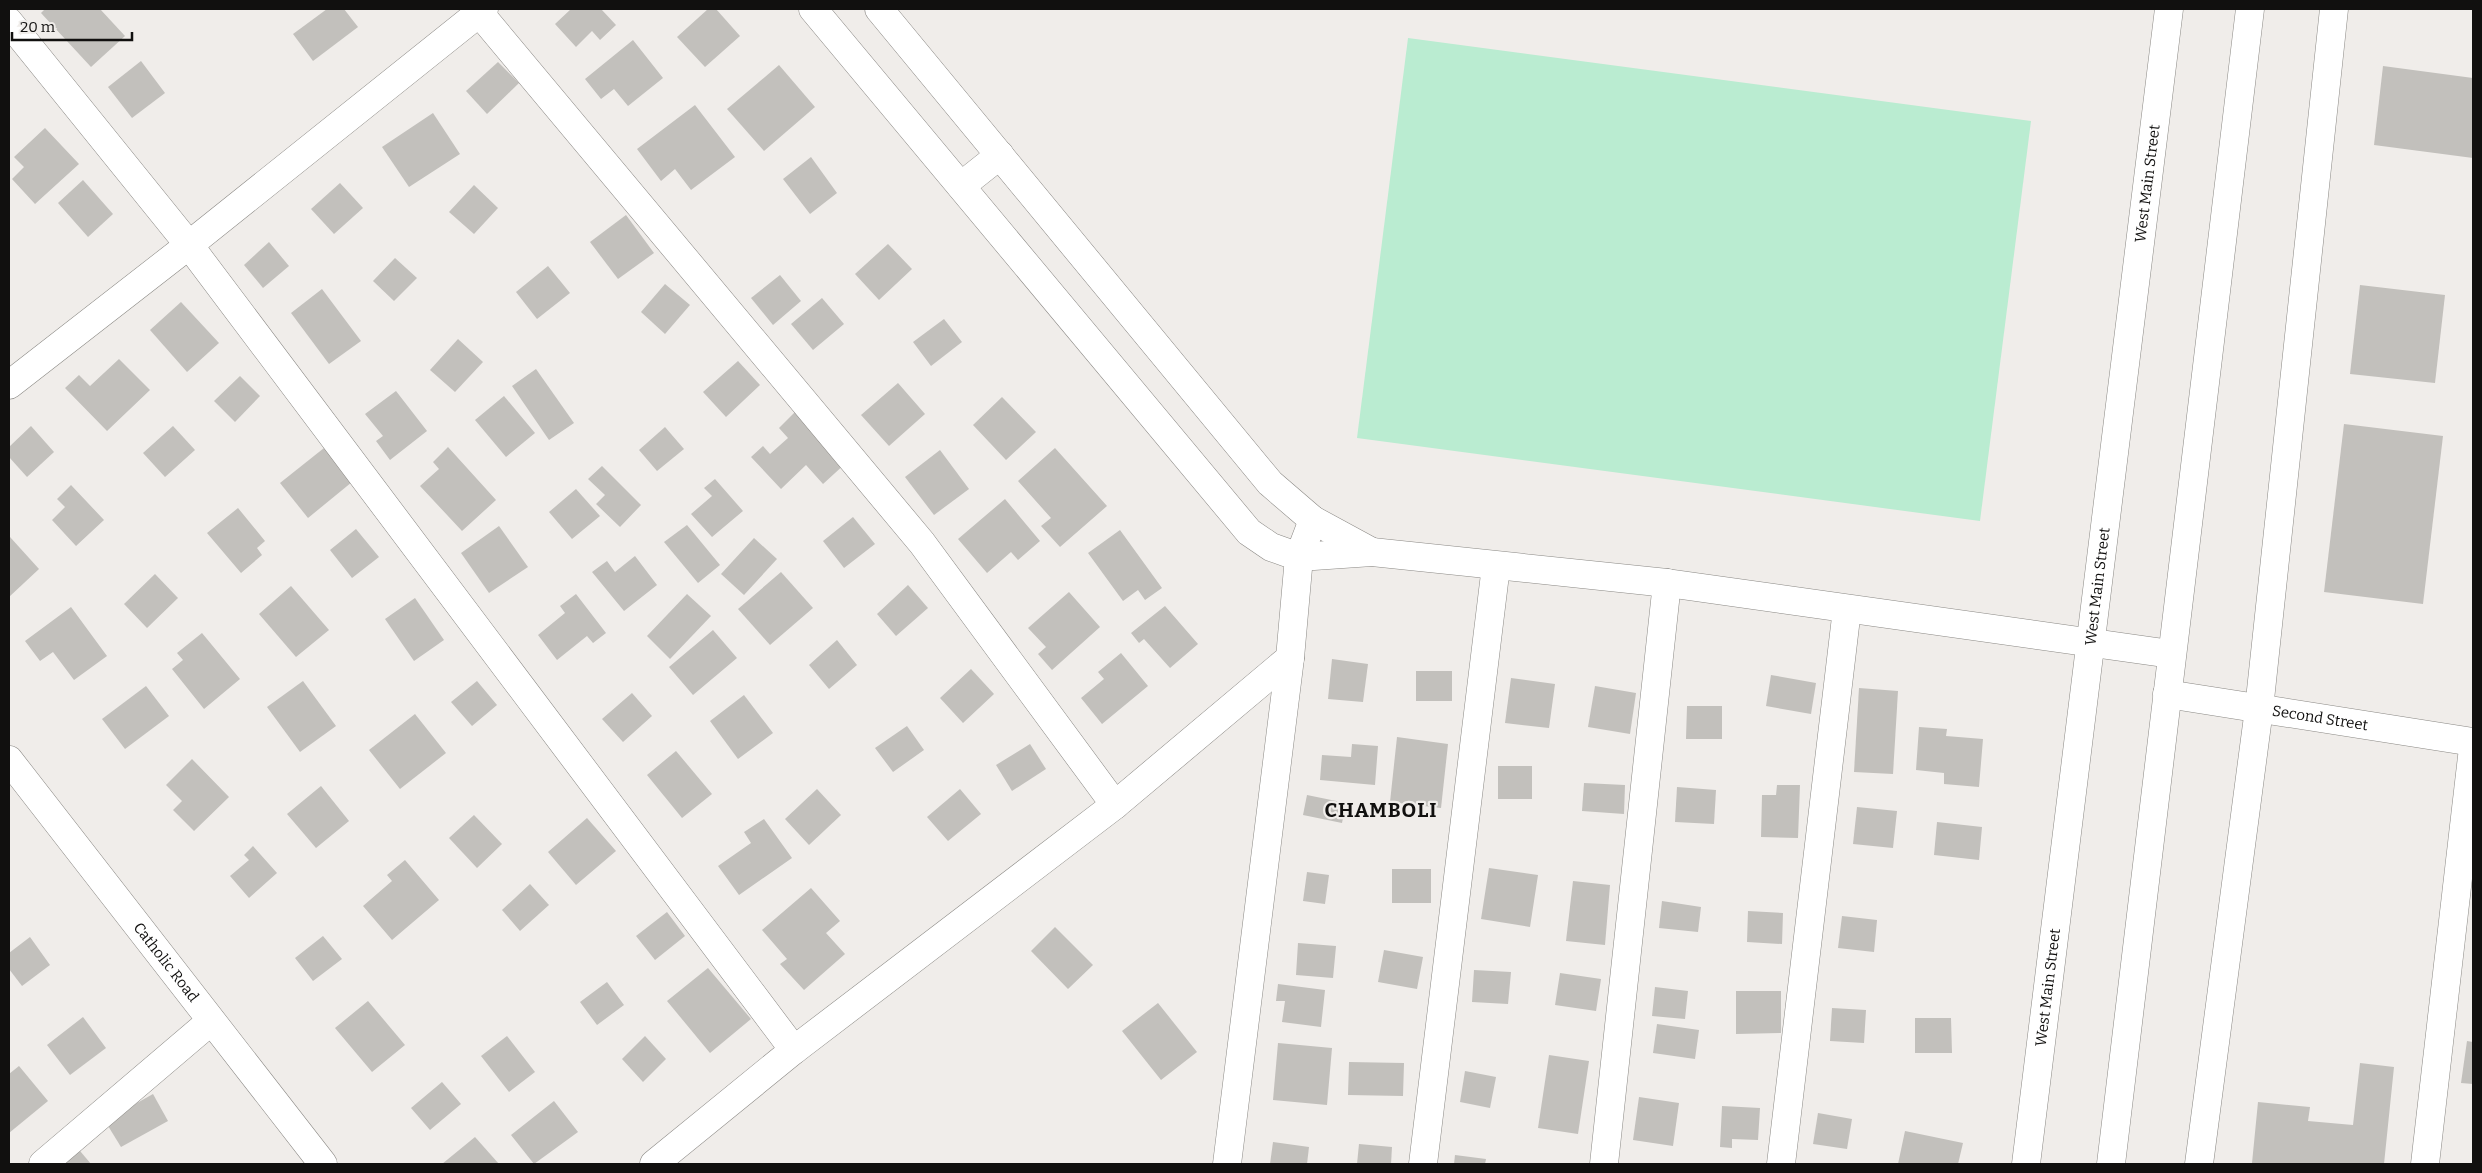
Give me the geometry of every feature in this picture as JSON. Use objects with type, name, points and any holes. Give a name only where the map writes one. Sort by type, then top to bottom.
[{"type":"street","points":[[813,9],[1249,532],[1271,546],[1299,558],[1372,552],[1667,583],[2171,654]]},
{"type":"street","points":[[879,9],[1270,483],[1313,520],[1372,552]]},
{"type":"street","name":"West Main Street","points":[[2026,1164],[2169,9]]},
{"type":"street","points":[[2111,1164],[2250,9]]},
{"type":"street","points":[[2199,1164],[2259,709],[2334,9]]},
{"type":"street","points":[[9,385],[189,245],[480,10],[922,543],[1114,805]]},
{"type":"street","points":[[9,22],[189,245],[794,1050]]},
{"type":"street","points":[[961,186],[1000,155]]},
{"type":"street","points":[[1227,1164],[1290,658],[1299,558],[1313,520]]},
{"type":"street","points":[[1423,1164],[1496,566]]},
{"type":"street","points":[[1604,1164],[1667,583]]},
{"type":"street","points":[[1780,1164],[1847,609]]},
{"type":"street","points":[[654,1164],[794,1050],[1114,805],[1290,658]]},
{"type":"street","name":"Second Street","points":[[2167,694],[2473,742]]},
{"type":"street","points":[[2426,1164],[2473,748]]},
{"type":"street","name":"Catholic Road","points":[[9,760],[322,1164]]},
{"type":"street","points":[[43,1164],[211,1021]]},
{"type":"green space","points":[[1408,38],[2031,121],[1980,521],[1357,438]]},
{"type":"building","points":[[45,9],[100,9],[125,36],[91,67],[41,13]]},
{"type":"building","points":[[327,9],[344,9],[358,27],[313,61],[293,34]]},
{"type":"building","points":[[571,9],[601,9],[616,25],[600,40],[592,31],[576,47],[555,24]]},
{"type":"building","points":[[708,9],[716,9],[740,36],[705,67],[677,37]]},
{"type":"building","points":[[633,40],[663,78],[628,106],[614,89],[601,99],[585,79]]},
{"type":"building","points":[[141,61],[165,93],[132,118],[108,87]]},
{"type":"building","points":[[498,62],[519,83],[487,114],[466,91]]},
{"type":"building","points":[[779,65],[815,107],[764,151],[727,109]]},
{"type":"building","points":[[2383,66],[2473,78],[2473,158],[2374,145]]},
{"type":"building","points":[[695,105],[735,157],[691,190],[675,169],[661,181],[637,149]]},
{"type":"building","points":[[433,113],[460,154],[409,187],[382,147]]},
{"type":"building","points":[[45,128],[79,164],[35,204],[12,179],[24,167],[14,157]]},
{"type":"building","points":[[811,157],[837,193],[810,214],[783,179]]},
{"type":"building","points":[[83,180],[113,214],[88,237],[58,203]]},
{"type":"building","points":[[340,183],[363,208],[334,234],[311,209]]},
{"type":"building","points":[[474,185],[498,208],[474,234],[449,212]]},
{"type":"building","points":[[626,215],[654,253],[618,279],[590,242]]},
{"type":"building","points":[[269,242],[289,266],[263,288],[244,265]]},
{"type":"building","points":[[888,244],[912,269],[879,300],[855,274]]},
{"type":"building","points":[[395,258],[417,278],[394,301],[373,281]]},
{"type":"building","points":[[548,266],[570,293],[537,319],[516,292]]},
{"type":"building","points":[[780,275],[801,301],[773,325],[751,298]]},
{"type":"building","points":[[665,284],[690,305],[665,334],[641,312]]},
{"type":"building","points":[[2360,285],[2445,295],[2435,383],[2350,374]]},
{"type":"building","points":[[322,289],[361,341],[329,364],[291,313]]},
{"type":"building","points":[[822,298],[844,324],[813,350],[791,324]]},
{"type":"building","points":[[181,302],[219,343],[187,372],[150,330]]},
{"type":"building","points":[[944,319],[962,342],[931,366],[913,342]]},
{"type":"building","points":[[458,339],[483,362],[455,392],[430,370]]},
{"type":"building","points":[[119,359],[150,390],[107,431],[65,388],[79,375],[90,386]]},
{"type":"building","points":[[738,361],[760,385],[726,417],[703,392]]},
{"type":"building","points":[[536,369],[574,423],[549,440],[512,386]]},
{"type":"building","points":[[240,376],[260,396],[235,422],[214,401]]},
{"type":"building","points":[[898,383],[925,414],[889,446],[861,415]]},
{"type":"building","points":[[396,391],[427,431],[390,460],[376,441],[383,436],[365,414]]},
{"type":"building","points":[[504,396],[535,433],[506,457],[475,420]]},
{"type":"building","points":[[1002,397],[1036,432],[1006,460],[973,425]]},
{"type":"building","points":[[796,411],[846,463],[823,484],[806,465],[781,489],[751,457],[763,446],[770,454],[788,438],[779,428]]},
{"type":"building","points":[[2344,424],[2443,436],[2423,604],[2324,592]]},
{"type":"building","points":[[31,426],[54,452],[27,477],[9,457],[9,447]]},
{"type":"building","points":[[173,426],[195,450],[165,477],[143,453]]},
{"type":"building","points":[[665,427],[684,449],[657,471],[639,450]]},
{"type":"building","points":[[448,447],[496,500],[462,531],[420,486],[439,469],[433,462]]},
{"type":"building","points":[[324,448],[352,482],[308,518],[280,483]]},
{"type":"building","points":[[1055,448],[1107,506],[1060,547],[1041,526],[1051,518],[1018,481]]},
{"type":"building","points":[[940,450],[969,489],[934,515],[905,477]]},
{"type":"building","points":[[602,466],[641,505],[620,527],[596,504],[605,495],[588,479]]},
{"type":"building","points":[[715,479],[743,511],[712,537],[691,514],[712,496],[704,488]]},
{"type":"building","points":[[71,485],[104,520],[76,546],[52,520],[65,507],[57,499]]},
{"type":"building","points":[[576,489],[600,516],[572,539],[549,512]]},
{"type":"building","points":[[1005,499],[1040,541],[1018,560],[1011,552],[987,573],[958,539]]},
{"type":"building","points":[[238,508],[265,541],[257,548],[262,555],[241,573],[207,533]]},
{"type":"building","points":[[853,517],[875,544],[844,568],[823,541]]},
{"type":"building","points":[[687,525],[720,565],[698,583],[664,542]]},
{"type":"building","points":[[499,526],[528,567],[489,593],[461,553]]},
{"type":"building","points":[[356,529],[379,557],[352,578],[330,550]]},
{"type":"building","points":[[1120,530],[1162,588],[1145,600],[1138,590],[1123,601],[1088,553]]},
{"type":"building","points":[[9,538],[39,569],[9,597]]},
{"type":"building","points":[[754,538],[777,559],[744,595],[721,574]]},
{"type":"building","points":[[635,556],[657,585],[624,611],[592,572],[607,561],[615,572]]},
{"type":"building","points":[[781,572],[813,608],[770,645],[738,609]]},
{"type":"building","points":[[155,574],[178,598],[147,628],[124,604]]},
{"type":"building","points":[[908,585],[928,608],[896,636],[877,614]]},
{"type":"building","points":[[291,586],[329,630],[296,657],[259,614]]},
{"type":"building","points":[[1069,592],[1100,627],[1052,670],[1038,654],[1046,647],[1028,628]]},
{"type":"building","points":[[576,594],[606,633],[593,643],[587,636],[557,660],[538,635],[565,613],[560,606]]},
{"type":"building","points":[[687,594],[711,616],[670,659],[647,636]]},
{"type":"building","points":[[415,598],[444,640],[414,661],[385,619]]},
{"type":"building","points":[[1165,606],[1198,644],[1170,668],[1144,639],[1139,643],[1131,633]]},
{"type":"building","points":[[71,607],[107,656],[74,680],[53,652],[40,661],[25,641]]},
{"type":"building","points":[[713,630],[737,658],[693,695],[669,667]]},
{"type":"building","points":[[202,633],[240,679],[204,709],[172,669],[183,660],[177,653]]},
{"type":"building","points":[[837,640],[857,665],[829,689],[809,665]]},
{"type":"building","points":[[1121,653],[1148,686],[1102,724],[1081,698],[1104,679],[1098,672]]},
{"type":"building","points":[[1332,659],[1368,664],[1363,702],[1328,699]]},
{"type":"building","points":[[971,669],[994,694],[963,723],[940,698]]},
{"type":"building","points":[[1416,671],[1452,671],[1452,701],[1416,701]]},
{"type":"building","points":[[1771,675],[1816,683],[1811,714],[1766,706]]},
{"type":"building","points":[[1511,678],[1555,684],[1549,728],[1505,723]]},
{"type":"building","points":[[303,681],[336,726],[300,752],[267,707]]},
{"type":"building","points":[[477,681],[497,705],[472,726],[451,702]]},
{"type":"building","points":[[146,686],[169,716],[125,749],[102,719]]},
{"type":"building","points":[[1595,686],[1636,693],[1630,734],[1588,727]]},
{"type":"building","points":[[1859,688],[1898,691],[1893,774],[1854,772]]},
{"type":"building","points":[[632,693],[652,716],[623,742],[602,719]]},
{"type":"building","points":[[744,695],[773,733],[738,759],[710,721]]},
{"type":"building","points":[[1687,706],[1722,706],[1722,739],[1686,739]]},
{"type":"building","points":[[415,714],[446,753],[400,789],[369,750]]},
{"type":"building","points":[[907,726],[924,750],[893,772],[875,748]]},
{"type":"building","points":[[1919,727],[1947,729],[1946,736],[1983,739],[1979,787],[1944,784],[1944,773],[1916,770]]},
{"type":"building","points":[[1397,737],[1448,744],[1441,808],[1390,802]]},
{"type":"building","points":[[1030,744],[1046,769],[1012,791],[996,765]]},
{"type":"building","points":[[1352,744],[1378,746],[1375,785],[1320,780],[1322,755],[1351,757]]},
{"type":"building","points":[[676,751],[712,794],[682,818],[647,775]]},
{"type":"building","points":[[192,759],[229,797],[194,831],[173,810],[182,801],[166,785]]},
{"type":"building","points":[[1498,766],[1532,766],[1532,799],[1498,799]]},
{"type":"building","points":[[1584,783],[1625,785],[1624,814],[1582,811]]},
{"type":"building","points":[[1777,785],[1800,785],[1798,838],[1761,837],[1762,795],[1776,795]]},
{"type":"building","points":[[321,786],[349,821],[316,848],[287,814]]},
{"type":"building","points":[[1677,787],[1716,790],[1714,824],[1675,822]]},
{"type":"building","points":[[817,789],[841,815],[809,845],[785,819]]},
{"type":"building","points":[[960,789],[981,814],[948,841],[927,817]]},
{"type":"building","points":[[1307,795],[1346,803],[1342,823],[1303,815]]},
{"type":"building","points":[[1857,807],[1897,811],[1893,848],[1853,844]]},
{"type":"building","points":[[474,815],[502,844],[477,868],[449,838]]},
{"type":"building","points":[[587,818],[616,851],[576,885],[548,852]]},
{"type":"building","points":[[764,819],[792,858],[739,895],[718,866],[751,843],[744,832]]},
{"type":"building","points":[[1937,822],[1982,827],[1979,860],[1934,855]]},
{"type":"building","points":[[253,846],[277,873],[249,898],[230,876],[249,860],[244,855]]},
{"type":"building","points":[[405,860],[439,900],[392,940],[363,906],[392,881],[387,875]]},
{"type":"building","points":[[1489,868],[1538,875],[1530,927],[1481,919]]},
{"type":"building","points":[[1392,869],[1431,869],[1431,903],[1392,903]]},
{"type":"building","points":[[1307,872],[1329,875],[1325,904],[1303,901]]},
{"type":"building","points":[[1573,881],[1610,885],[1605,945],[1566,941]]},
{"type":"building","points":[[530,884],[549,905],[520,931],[502,910]]},
{"type":"building","points":[[811,888],[840,921],[826,933],[845,954],[804,990],[780,964],[787,959],[762,930]]},
{"type":"building","points":[[1662,901],[1701,907],[1698,932],[1659,928]]},
{"type":"building","points":[[1748,911],[1783,913],[1782,944],[1747,942]]},
{"type":"building","points":[[667,912],[685,936],[655,960],[636,936]]},
{"type":"building","points":[[1842,916],[1877,920],[1874,952],[1838,948]]},
{"type":"building","points":[[1055,927],[1093,965],[1068,989],[1031,951]]},
{"type":"building","points":[[323,936],[342,959],[313,981],[295,958]]},
{"type":"building","points":[[30,937],[50,965],[22,986],[9,969],[9,953]]},
{"type":"building","points":[[1298,943],[1336,946],[1333,978],[1296,975]]},
{"type":"building","points":[[1384,950],[1423,957],[1417,989],[1378,982]]},
{"type":"building","points":[[708,968],[751,1019],[710,1053],[667,1001]]},
{"type":"building","points":[[1474,970],[1511,972],[1508,1004],[1472,1002]]},
{"type":"building","points":[[1560,973],[1601,979],[1596,1011],[1555,1005]]},
{"type":"building","points":[[607,982],[624,1005],[597,1025],[580,1002]]},
{"type":"building","points":[[1278,984],[1325,990],[1321,1027],[1282,1022],[1285,1001],[1276,1001]]},
{"type":"building","points":[[1655,987],[1688,991],[1685,1019],[1652,1016]]},
{"type":"building","points":[[1736,991],[1781,991],[1781,1033],[1736,1034]]},
{"type":"building","points":[[368,1001],[405,1045],[372,1072],[335,1028]]},
{"type":"building","points":[[1158,1003],[1197,1052],[1161,1080],[1122,1031]]},
{"type":"building","points":[[1832,1008],[1866,1010],[1864,1043],[1830,1041]]},
{"type":"building","points":[[83,1017],[106,1048],[70,1075],[47,1045]]},
{"type":"building","points":[[1915,1018],[1951,1018],[1952,1053],[1915,1053]]},
{"type":"building","points":[[1657,1024],[1699,1030],[1695,1059],[1653,1053]]},
{"type":"building","points":[[507,1036],[535,1072],[509,1092],[481,1056]]},
{"type":"building","points":[[645,1036],[666,1059],[643,1082],[622,1059]]},
{"type":"building","points":[[2467,1041],[2473,1042],[2473,1084],[2461,1083]]},
{"type":"building","points":[[1278,1043],[1332,1048],[1327,1105],[1273,1100]]},
{"type":"building","points":[[1549,1055],[1589,1061],[1578,1134],[1538,1128]]},
{"type":"building","points":[[1349,1062],[1404,1063],[1403,1096],[1348,1095]]},
{"type":"building","points":[[2360,1063],[2394,1067],[2384,1164],[2252,1163],[2258,1102],[2310,1107],[2308,1121],[2353,1125]]},
{"type":"building","points":[[19,1066],[48,1101],[9,1133],[9,1074]]},
{"type":"building","points":[[1465,1071],[1496,1077],[1490,1108],[1460,1102]]},
{"type":"building","points":[[442,1082],[461,1104],[430,1130],[411,1108]]},
{"type":"building","points":[[153,1094],[168,1121],[121,1147],[105,1121]]},
{"type":"building","points":[[1639,1097],[1679,1103],[1673,1146],[1633,1140]]},
{"type":"building","points":[[554,1101],[578,1132],[534,1164],[511,1135]]},
{"type":"building","points":[[1722,1106],[1760,1108],[1758,1140],[1732,1139],[1732,1148],[1720,1147]]},
{"type":"building","points":[[1818,1113],[1852,1119],[1847,1149],[1813,1144]]},
{"type":"building","points":[[1905,1131],[1963,1143],[1958,1164],[1898,1164]]},
{"type":"building","points":[[475,1137],[499,1164],[442,1164]]},
{"type":"building","points":[[1273,1142],[1309,1147],[1307,1164],[1270,1164]]},
{"type":"building","points":[[1359,1144],[1392,1147],[1391,1164],[1357,1164]]},
{"type":"building","points":[[75,1145],[91,1164],[52,1164]]},
{"type":"building","points":[[1455,1155],[1486,1159],[1485,1164],[1454,1164]]},
{"type":"district","name":"CHAMBOLI","points":[[1381,810]]}]
